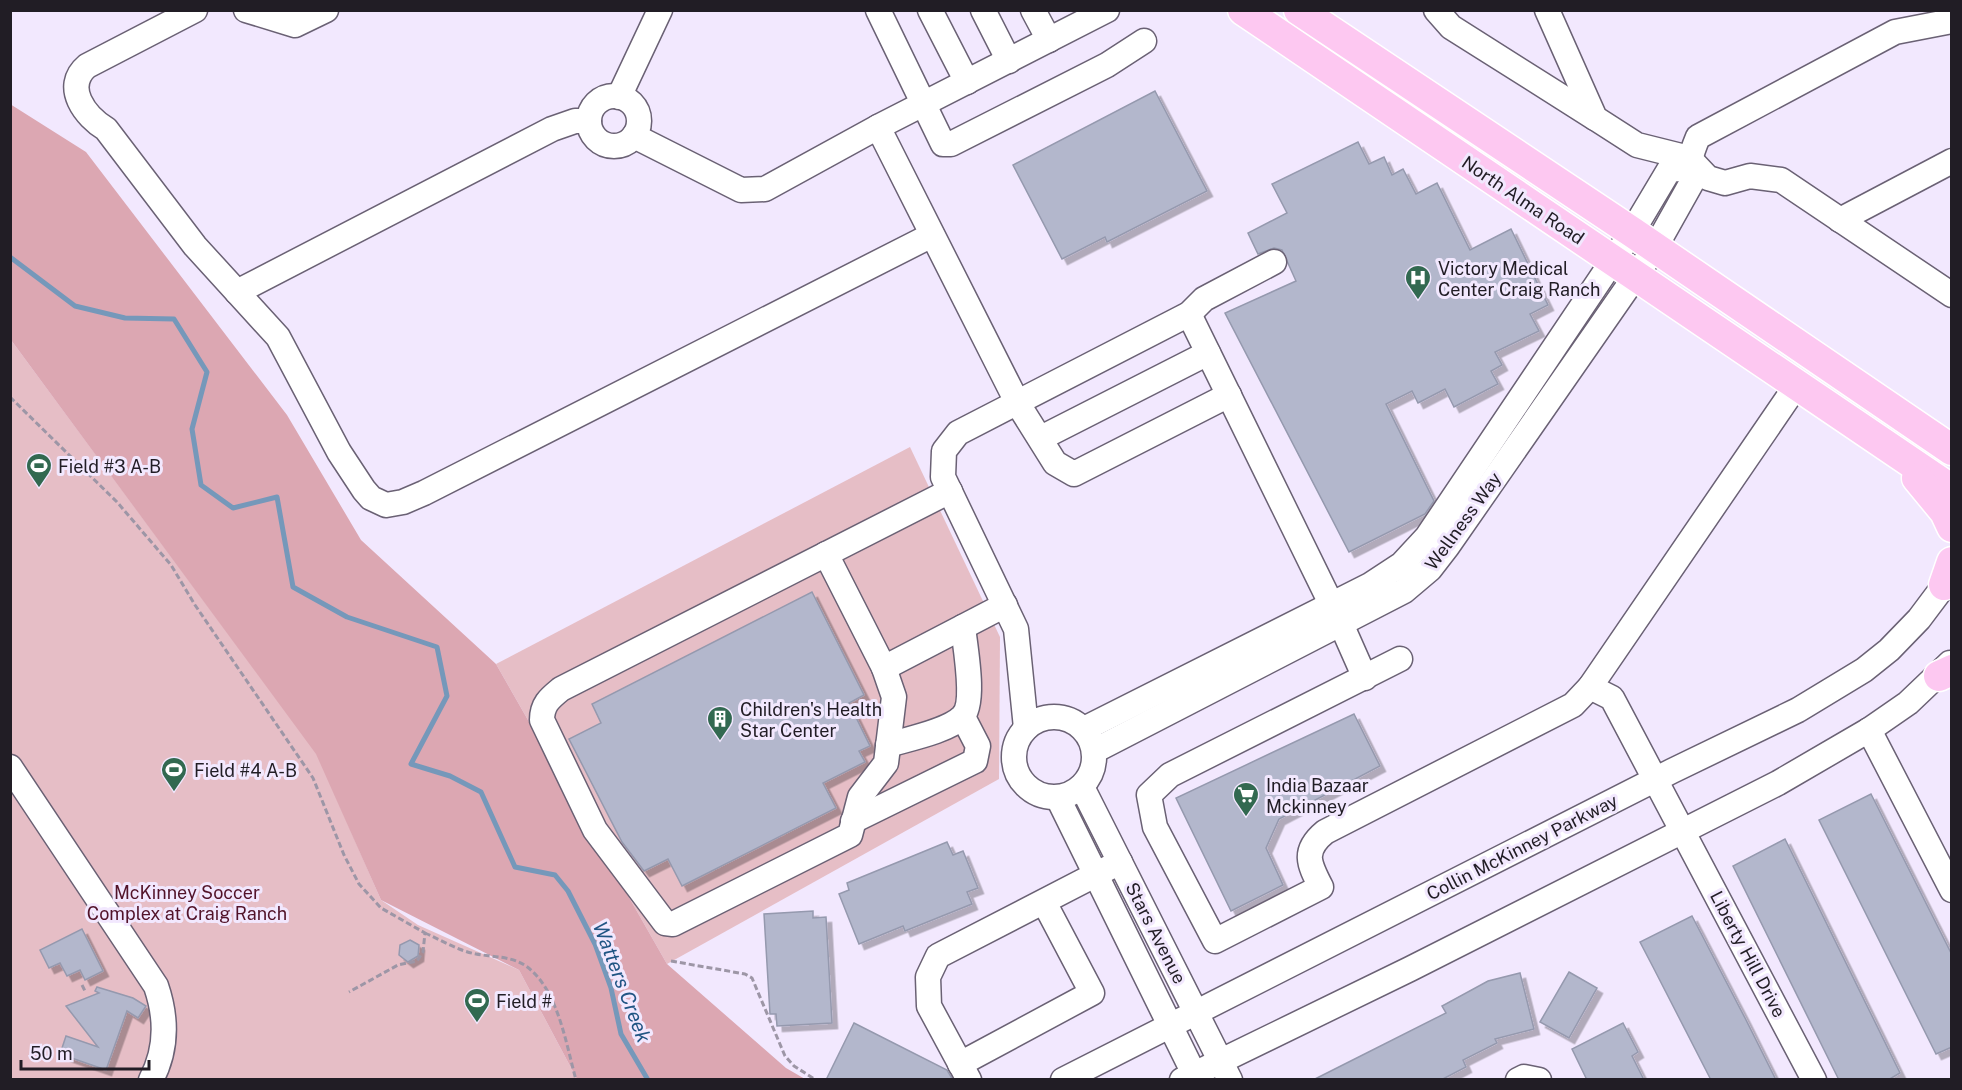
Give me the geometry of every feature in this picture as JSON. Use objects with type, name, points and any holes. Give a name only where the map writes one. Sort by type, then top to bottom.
[{"type":"main road","name":"North Alma Road","points":[[1243,10],[1952,490]]},
{"type":"main road","name":"North Alma Road","points":[[1299,10],[1950,447]]},
{"type":"main road","points":[[1895,453],[1945,512],[1952,526]]},
{"type":"street","points":[[195,10],[87,66],[77,86],[79,103],[89,117],[106,129],[195,246],[278,337],[339,452],[371,498],[386,505],[403,502],[424,493],[932,235]]},
{"type":"street","points":[[246,10],[295,25],[326,10]]},
{"type":"street","points":[[619,97],[660,10]]},
{"type":"street","points":[[878,10],[943,144],[951,144],[1107,65],[1144,41]]},
{"type":"street","points":[[930,10],[967,82]]},
{"type":"street","points":[[984,10],[1009,61]]},
{"type":"street","points":[[1033,10],[1049,40]]},
{"type":"street","points":[[634,136],[741,190],[757,191],[774,185],[878,127],[1107,10]]},
{"type":"street","points":[[1436,10],[1451,27],[1637,145],[1689,163],[1708,178],[1725,183],[1750,176],[1781,180],[1952,295]]},
{"type":"street","points":[[1547,10],[1595,118]]},
{"type":"street","points":[[1689,163],[1698,136],[1895,32],[1952,21]]},
{"type":"street","points":[[619,97],[633,105],[639,120],[634,136],[622,145],[606,145],[594,136],[589,121],[590,114],[598,103],[619,97]]},
{"type":"street","points":[[237,292],[552,129],[575,121],[589,121]]},
{"type":"street","points":[[878,127],[1017,404],[1055,463],[1074,474],[1228,395]]},
{"type":"street","points":[[1840,220],[1952,161]]},
{"type":"street","name":"Wellness Way","points":[[1084,729],[1370,585],[1402,564],[1547,403],[1624,268],[1643,240],[1669,170],[1689,163]]},
{"type":"street","points":[[1026,728],[1016,629],[943,477],[944,451],[958,434],[1189,314],[1204,299],[1275,262]]},
{"type":"street","name":"Wellness Way","points":[[1094,751],[1342,626],[1404,591],[1430,568],[1488,467],[1526,390],[1624,268]]},
{"type":"street","points":[[1189,314],[1332,604],[1365,678]]},
{"type":"street","points":[[1041,438],[1208,353]]},
{"type":"street","points":[[1401,659],[1170,775],[1149,795],[1155,827],[1215,941],[1321,887],[1310,866],[1310,852],[1312,843],[1325,832],[1573,705],[1590,687],[1796,386]]},
{"type":"street","points":[[1526,390],[1547,403]]},
{"type":"street","points":[[826,554],[884,668],[894,697],[886,763],[860,797],[850,835],[673,924],[665,923],[595,830],[542,720],[542,710],[548,699],[561,689],[826,554],[950,491]]},
{"type":"street","name":"Collin McKinney Parkway","points":[[1063,1080],[1656,778],[1798,710],[1864,670],[1889,650],[1919,619],[1949,574]]},
{"type":"street","points":[[884,668],[1005,605]]},
{"type":"street","points":[[888,745],[949,725],[963,717],[970,700],[963,627]]},
{"type":"street","points":[[1191,1078],[1225,1070],[1410,969],[1778,783],[1869,730],[1947,669]]},
{"type":"street","name":"Liberty Hill Drive","points":[[1590,687],[1612,698],[1814,1080]]},
{"type":"street","points":[[1059,716],[1084,729],[1094,751],[1091,775],[1082,787],[1072,794],[1058,798],[1038,795],[1019,778],[1013,755],[1017,740],[1026,728],[1037,720],[1059,716]]},
{"type":"street","points":[[853,821],[975,761],[978,746],[963,717]]},
{"type":"street","points":[[1869,730],[1952,890]]},
{"type":"street","points":[[10,767],[156,986],[162,1008],[164,1035],[162,1054],[151,1080]]},
{"type":"street","name":"Stars Avenue","points":[[1082,787],[1225,1070]]},
{"type":"street","name":"Stars Avenue","points":[[1058,798],[1169,1024],[1191,1078]]},
{"type":"street","points":[[1044,902],[1092,993],[964,1072],[929,1006],[927,977],[938,956],[1120,862]]},
{"type":"street","points":[[1518,1080],[1524,1077],[1539,1080]]},
{"type":"path","points":[[10,397],[117,502],[171,565],[195,605],[313,778],[344,855],[359,884],[381,908],[424,933],[475,954],[497,955],[526,966],[546,989],[556,1009],[576,1080]]},
{"type":"path","points":[[349,992],[398,965],[417,962],[423,952],[424,933]]},
{"type":"path","points":[[671,961],[745,974],[752,978],[785,1056],[794,1066],[816,1080]]},
{"type":"path","points":[[82,985],[85,991]]},
{"type":"green space","name":"McKinney Soccer Complex at Craig Ranch","points":[[11,340],[317,754],[381,900],[418,925],[519,970],[577,1079],[11,1079]]},
{"type":"green space","points":[[910,447],[1000,637],[999,779],[667,964],[496,664]]},
{"type":"shaded area","points":[[10,104],[86,152],[287,415],[361,540],[496,664],[667,964],[786,1068],[805,1079],[577,1079],[519,970],[381,900],[316,754],[11,340]]},
{"type":"building","points":[[1155,91],[1207,191],[1107,242],[1105,237],[1062,259],[1013,165]]},
{"type":"building","points":[[1358,142],[1369,164],[1384,157],[1392,175],[1403,169],[1416,194],[1437,183],[1470,250],[1511,229],[1548,305],[1530,314],[1539,331],[1495,352],[1502,365],[1491,371],[1498,384],[1454,407],[1445,389],[1418,403],[1412,391],[1386,404],[1434,501],[1425,514],[1349,552],[1225,313],[1296,281],[1282,250],[1274,248],[1258,254],[1248,233],[1287,213],[1272,184]]},
{"type":"building","name":"Children's Health Star Center","points":[[812,592],[864,695],[849,703],[870,746],[859,751],[865,762],[823,783],[836,808],[682,886],[668,859],[644,871],[622,842],[569,739],[601,723],[592,704]]},
{"type":"building","points":[[1354,714],[1380,766],[1279,819],[1266,848],[1283,885],[1231,911],[1176,798]]},
{"type":"building","points":[[1871,794],[1952,955],[1952,1047],[1936,1054],[1819,820]]},
{"type":"building","points":[[1785,839],[1900,1073],[1888,1080],[1839,1080],[1733,866]]},
{"type":"building","points":[[947,842],[953,855],[963,851],[978,888],[967,892],[972,904],[905,931],[903,926],[859,944],[839,894],[849,890],[847,883]]},
{"type":"building","points":[[813,911],[813,918],[826,917],[832,1023],[777,1026],[776,1014],[770,1014],[764,914]]},
{"type":"building","points":[[1692,916],[1776,1080],[1711,1080],[1640,942]]},
{"type":"building","points":[[82,929],[103,971],[85,980],[80,970],[67,976],[60,963],[49,968],[40,950]]},
{"type":"building","points":[[410,940],[419,945],[418,956],[408,962],[399,955],[400,945]]},
{"type":"building","points":[[1569,972],[1597,988],[1569,1038],[1540,1022]]},
{"type":"building","points":[[1520,973],[1534,1029],[1495,1039],[1497,1043],[1463,1060],[1466,1067],[1441,1080],[1313,1080],[1446,1013],[1442,1006],[1488,981]]},
{"type":"building","points":[[97,987],[133,998],[146,1006],[138,1018],[127,1011],[106,1070],[60,1054],[66,1036],[98,1047],[66,1006],[99,993],[95,991]]},
{"type":"building","points":[[854,1023],[947,1070],[953,1080],[826,1080]]},
{"type":"building","points":[[1623,1023],[1638,1052],[1632,1056],[1644,1080],[1587,1080],[1572,1049]]},
{"type":"waterway","name":"Watters Creek","points":[[10,257],[75,306],[125,318],[174,319],[207,372],[192,429],[201,485],[233,508],[277,497],[293,587],[347,617],[437,647],[447,696],[411,764],[450,776],[481,792],[515,867],[555,875],[568,891],[595,944],[611,988],[621,1034],[648,1080]]},
{"type":"place","name":"Victory Medical Center Craig Ranch","points":[[1418,301]]},
{"type":"place","name":"Field #3 A-B","points":[[39,489]]},
{"type":"place","name":"Children's Health Star Center","points":[[720,742]]},
{"type":"place","name":"Field #4 A-B","points":[[174,793]]},
{"type":"place","name":"India Bazaar Mckinney","points":[[1246,818]]},
{"type":"place","name":"Field #","points":[[477,1024]]}]
